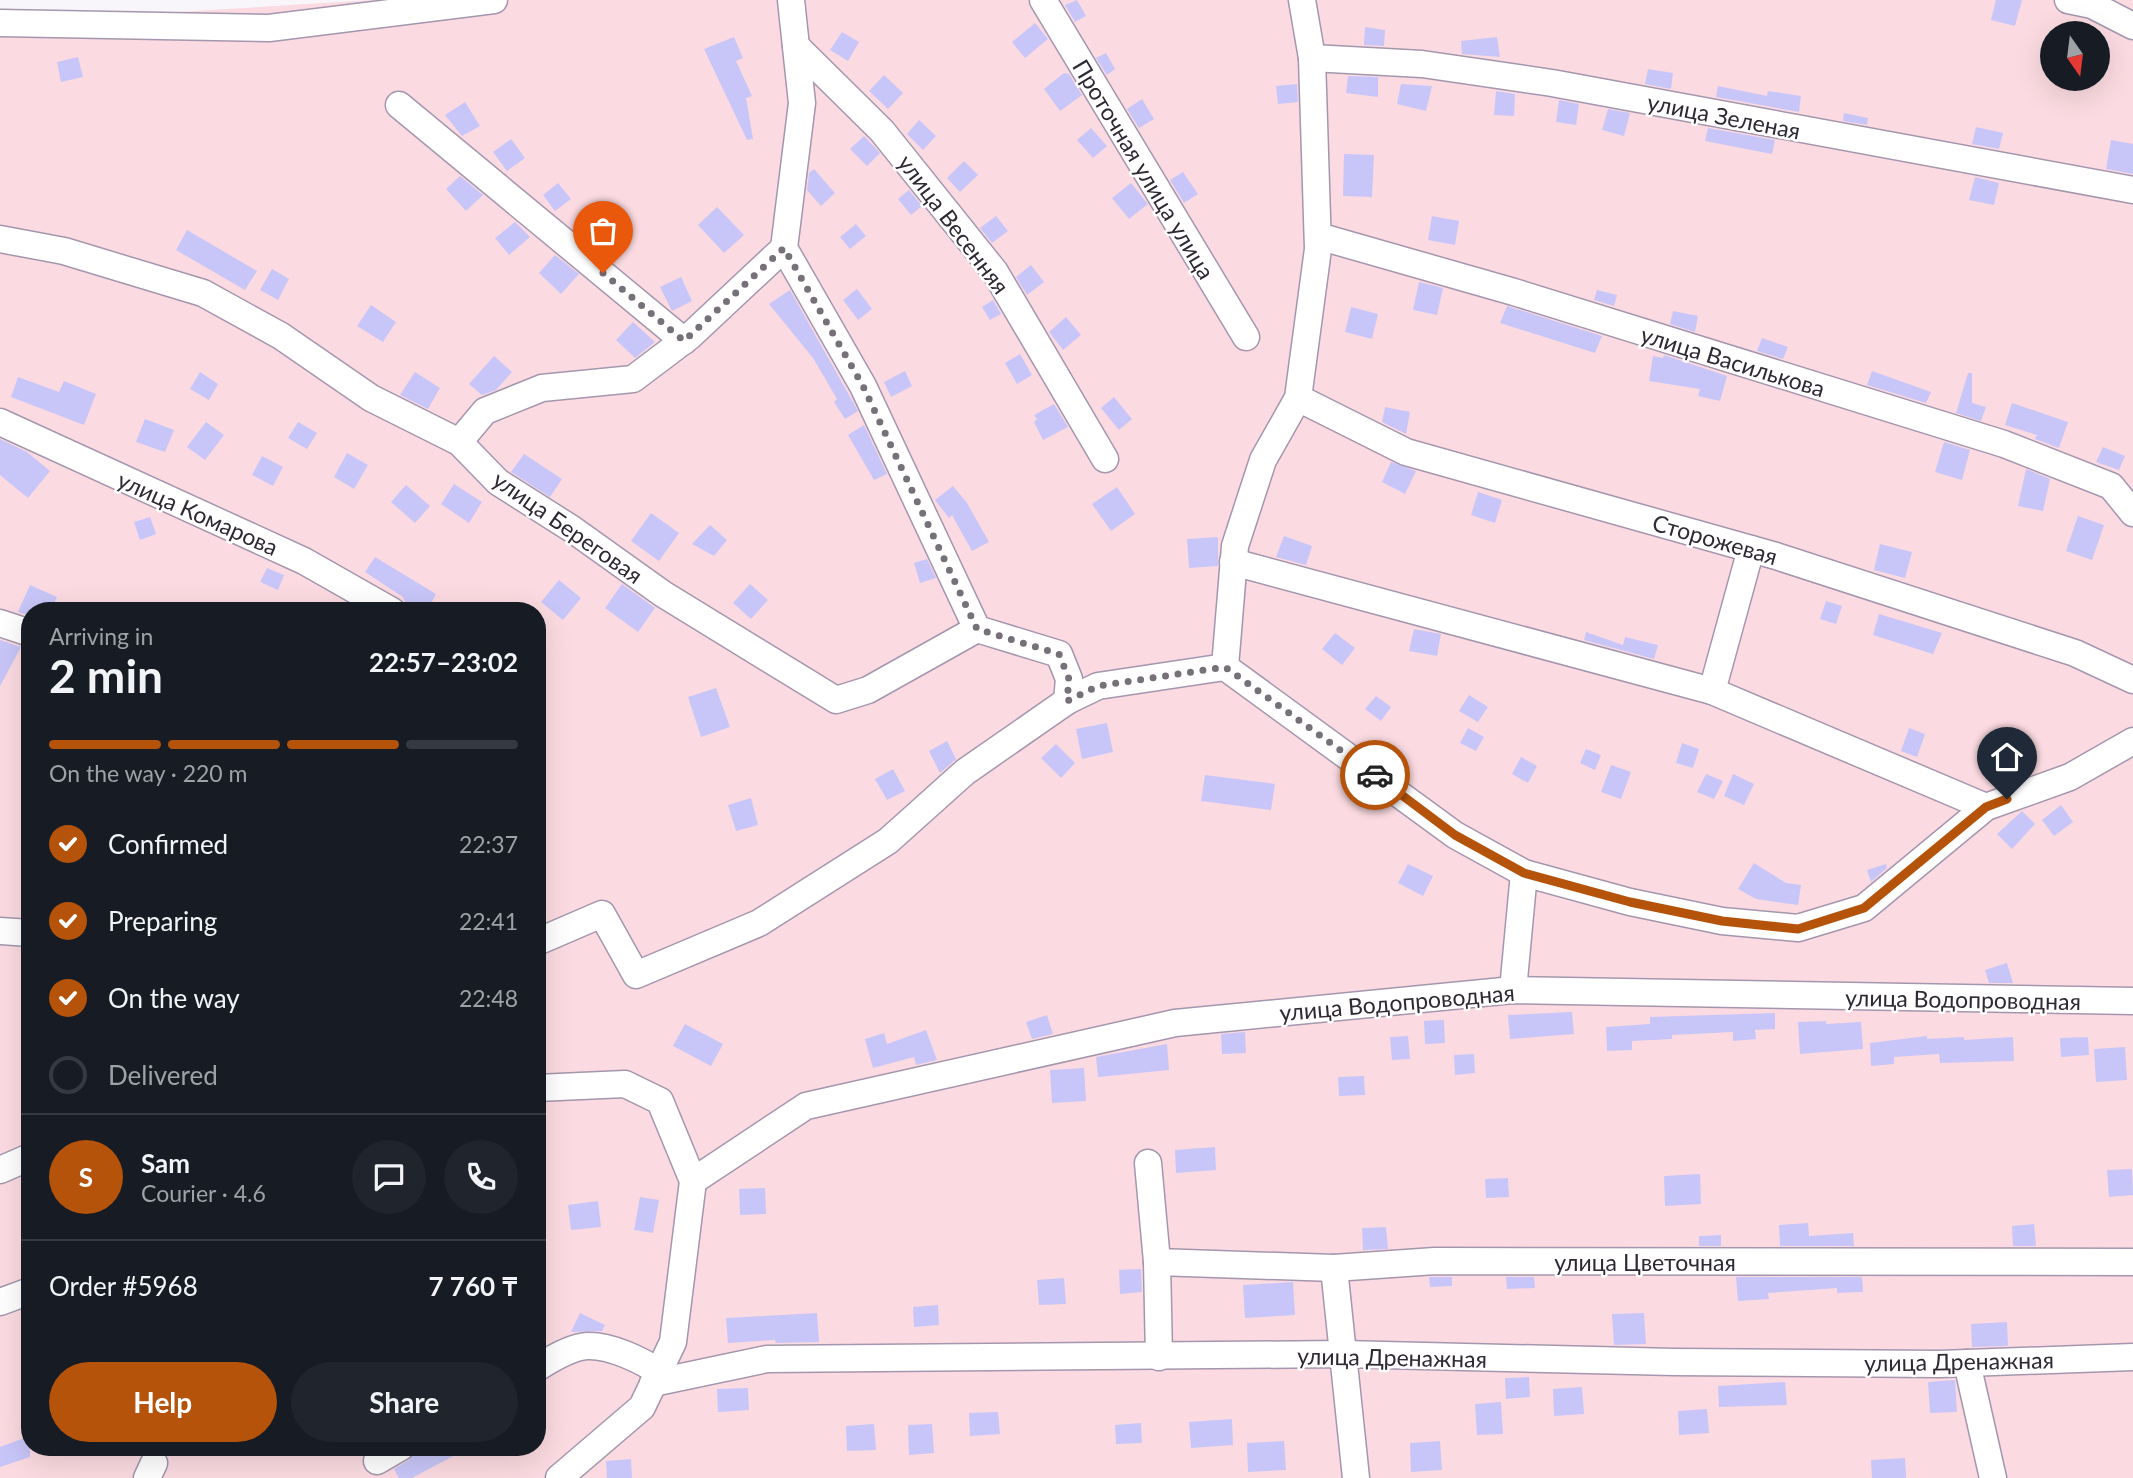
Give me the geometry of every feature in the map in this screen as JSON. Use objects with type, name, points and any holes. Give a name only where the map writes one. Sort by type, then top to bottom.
[{"type":"street","points":[[0,23],[269,28],[494,0]]},
{"type":"street","name":"Проточная улица улица","points":[[1043,0],[1246,337]]},
{"type":"street","points":[[1225,667],[1235,546],[1263,460],[1298,398],[1318,236],[1312,58],[1302,0]]},
{"type":"street","points":[[2068,0],[2092,5],[2133,26]]},
{"type":"street","points":[[794,2],[802,103],[784,248],[863,386],[977,629],[1059,654],[1069,679],[1067,701]]},
{"type":"street","name":"улица Весенняя","points":[[796,46],[882,131],[995,272],[1105,459]]},
{"type":"street","name":"улица Зеленая","points":[[1312,58],[1422,64],[1552,83],[2133,190]]},
{"type":"street","points":[[399,105],[684,341]]},
{"type":"street","name":"улица Василькова","points":[[1318,236],[1514,292],[2004,444],[2112,485],[2133,513]]},
{"type":"street","name":"улица Береговая","points":[[0,239],[64,251],[203,293],[281,336],[371,398],[458,442],[498,482],[572,528],[663,594],[836,700],[868,690],[977,629]]},
{"type":"street","points":[[458,442],[485,411],[541,388],[633,379],[684,341],[784,248]]},
{"type":"street","name":"Сторожевая","points":[[1298,398],[1406,452],[1751,549],[2075,653],[2133,680]]},
{"type":"street","name":"улица Комарова","points":[[0,422],[304,561],[376,602]]},
{"type":"street","points":[[1712,691],[1751,549]]},
{"type":"street","points":[[1233,562],[1712,691],[1986,807]]},
{"type":"street","points":[[0,623],[21,630]]},
{"type":"street","points":[[546,938],[602,914],[636,975],[759,923],[888,841],[965,772],[1067,701],[1098,686],[1225,667],[1455,835],[1524,873],[1630,902],[1722,921],[1798,929],[1864,908],[1986,807],[2070,777],[2133,741]]},
{"type":"street","points":[[1513,990],[1524,873]]},
{"type":"street","points":[[0,931],[21,932]]},
{"type":"street","name":"улица Водопроводная","points":[[693,1181],[806,1106],[1175,1023],[1513,990],[2133,1001]]},
{"type":"street","points":[[546,1088],[625,1084],[660,1101],[693,1181],[674,1342],[642,1407],[559,1478]]},
{"type":"street","points":[[0,1170],[21,1161]]},
{"type":"street","points":[[1148,1163],[1157,1262],[1159,1357]]},
{"type":"street","name":"улица Цветочная","points":[[1157,1262],[1334,1268],[1436,1261],[2133,1262]]},
{"type":"street","points":[[1334,1268],[1356,1478]]},
{"type":"street","points":[[0,1302],[21,1294]]},
{"type":"street","points":[[546,1362],[587,1346],[643,1362],[656,1378]]},
{"type":"street","name":"улица Дренажная","points":[[656,1378],[767,1359],[1343,1354],[1674,1362],[1967,1363],[2133,1357]]},
{"type":"street","points":[[1967,1363],[1993,1478]]},
{"type":"street","points":[[377,1461],[386,1456]]},
{"type":"shaded area","points":[[372,0],[2133,0],[2133,1478],[0,1478],[0,23]]},
{"type":"building","points":[[1077,0],[1086,16],[1075,22],[1065,5]]},
{"type":"building","points":[[1996,0],[2022,0],[2015,26],[1991,20]]},
{"type":"building","points":[[1035,23],[1048,39],[1025,58],[1012,42]]},
{"type":"building","points":[[1365,27],[1385,30],[1384,46],[1364,45]]},
{"type":"building","points":[[842,32],[859,42],[848,61],[830,50]]},
{"type":"building","points":[[734,37],[743,58],[736,61],[752,96],[746,98],[753,139],[747,140],[704,49]]},
{"type":"building","points":[[1497,37],[1500,57],[1462,54],[1461,41]]},
{"type":"building","points":[[1106,53],[1115,69],[1107,75],[1096,58]]},
{"type":"building","points":[[78,57],[83,77],[61,82],[57,62]]},
{"type":"building","points":[[1648,69],[1673,73],[1671,89],[1645,84]]},
{"type":"building","points":[[1064,73],[1069,74],[1082,95],[1060,111],[1044,89]]},
{"type":"building","points":[[884,75],[903,93],[888,109],[869,91]]},
{"type":"building","points":[[1348,76],[1378,77],[1378,97],[1346,93]]},
{"type":"building","points":[[1297,84],[1298,102],[1278,104],[1276,86]]},
{"type":"building","points":[[1401,84],[1432,86],[1426,111],[1397,104]]},
{"type":"building","points":[[1718,86],[1767,96],[1768,91],[1801,96],[1799,112],[1716,97]]},
{"type":"building","points":[[1496,91],[1515,94],[1514,116],[1494,115]]},
{"type":"building","points":[[1142,99],[1154,119],[1139,128],[1127,109]]},
{"type":"building","points":[[1559,100],[1579,104],[1576,125],[1556,122]]},
{"type":"building","points":[[465,102],[480,126],[462,136],[445,115]]},
{"type":"building","points":[[1608,109],[1630,113],[1624,136],[1602,130]]},
{"type":"building","points":[[1844,113],[1868,118],[1867,125],[1843,121]]},
{"type":"building","points":[[919,120],[936,136],[923,150],[907,134]]},
{"type":"building","points":[[1976,127],[2003,133],[1999,149],[1972,144]]},
{"type":"building","points":[[1091,128],[1107,146],[1093,158],[1077,140]]},
{"type":"building","points":[[1708,128],[1775,140],[1772,154],[1705,141]]},
{"type":"building","points":[[864,136],[880,153],[867,166],[850,149]]},
{"type":"building","points":[[511,139],[525,158],[507,171],[493,152]]},
{"type":"building","points":[[2111,140],[2133,144],[2133,174],[2106,169]]},
{"type":"building","points":[[1344,154],[1374,155],[1372,197],[1343,196]]},
{"type":"building","points":[[964,161],[978,175],[960,192],[947,178]]},
{"type":"building","points":[[814,169],[835,193],[821,206],[807,190],[809,173]]},
{"type":"building","points":[[1183,172],[1198,194],[1184,203],[1170,180]]},
{"type":"building","points":[[460,176],[483,195],[466,211],[446,189]]},
{"type":"building","points":[[1975,177],[1999,183],[1994,205],[1969,200]]},
{"type":"building","points":[[558,183],[571,199],[555,211],[543,195]]},
{"type":"building","points":[[1131,183],[1148,204],[1129,219],[1112,198]]},
{"type":"building","points":[[909,190],[922,206],[911,215],[898,199]]},
{"type":"building","points":[[717,207],[744,235],[724,253],[698,225]]},
{"type":"building","points":[[996,216],[1008,231],[992,243],[980,228]]},
{"type":"building","points":[[1432,216],[1459,221],[1455,245],[1428,240]]},
{"type":"building","points":[[515,222],[530,237],[509,255],[495,238]]},
{"type":"building","points":[[614,223],[630,245],[612,258],[596,236]]},
{"type":"building","points":[[856,224],[866,236],[850,249],[840,237]]},
{"type":"building","points":[[187,230],[257,271],[245,290],[176,250]]},
{"type":"building","points":[[555,255],[579,274],[561,294],[539,273]]},
{"type":"building","points":[[1031,265],[1044,282],[1027,295],[1016,277]]},
{"type":"building","points":[[272,269],[289,279],[278,300],[260,290]]},
{"type":"building","points":[[681,277],[692,301],[672,311],[660,287]]},
{"type":"building","points":[[1419,282],[1443,288],[1437,315],[1413,310]]},
{"type":"building","points":[[857,289],[872,309],[858,320],[843,300]]},
{"type":"building","points":[[790,290],[858,411],[845,419],[834,402],[837,399],[813,358],[769,304]]},
{"type":"building","points":[[1597,290],[1617,295],[1614,306],[1594,300]]},
{"type":"building","points":[[993,300],[1001,314],[990,320],[982,307]]},
{"type":"building","points":[[371,305],[396,322],[383,342],[357,326]]},
{"type":"building","points":[[1507,306],[1602,336],[1595,353],[1500,323]]},
{"type":"building","points":[[1351,307],[1378,314],[1372,339],[1345,332]]},
{"type":"building","points":[[1673,311],[1698,316],[1695,332],[1670,324]]},
{"type":"building","points":[[1066,317],[1081,335],[1063,350],[1049,332]]},
{"type":"building","points":[[633,322],[655,342],[635,358],[616,340]]},
{"type":"building","points":[[1762,338],[1788,347],[1783,359],[1757,351]]},
{"type":"building","points":[[1020,354],[1032,375],[1017,384],[1005,363]]},
{"type":"building","points":[[1664,355],[1727,376],[1720,401],[1698,396],[1700,389],[1649,381],[1653,356],[1663,358]]},
{"type":"building","points":[[494,356],[512,372],[496,390],[482,395],[469,384]]},
{"type":"building","points":[[905,371],[912,386],[891,397],[884,382]]},
{"type":"building","points":[[1872,371],[1931,392],[1926,403],[1867,385]]},
{"type":"building","points":[[200,372],[218,384],[209,400],[190,389]]},
{"type":"building","points":[[415,372],[440,388],[428,409],[400,395]]},
{"type":"building","points":[[1968,373],[1972,373],[1972,403],[1986,407],[1981,421],[1956,413]]},
{"type":"building","points":[[18,377],[59,392],[64,381],[96,394],[84,425],[11,397]]},
{"type":"building","points":[[1114,397],[1132,419],[1119,430],[1101,408]]},
{"type":"building","points":[[2012,403],[2068,422],[2059,448],[2035,439],[2037,435],[2005,425]]},
{"type":"building","points":[[1054,404],[1068,427],[1043,440],[1034,422],[1037,419],[1034,415]]},
{"type":"building","points":[[1385,407],[1410,412],[1406,434],[1382,422]]},
{"type":"building","points":[[145,419],[174,430],[165,452],[136,442]]},
{"type":"building","points":[[206,422],[224,435],[205,460],[187,447]]},
{"type":"building","points":[[298,422],[317,433],[307,449],[288,438]]},
{"type":"building","points":[[864,425],[887,474],[874,480],[848,435]]},
{"type":"building","points":[[0,439],[27,452],[50,471],[28,498],[0,475]]},
{"type":"building","points":[[1944,442],[1970,450],[1962,480],[1935,472]]},
{"type":"building","points":[[2103,447],[2125,456],[2119,470],[2096,462]]},
{"type":"building","points":[[347,453],[368,465],[354,489],[334,477]]},
{"type":"building","points":[[524,454],[562,479],[550,497],[511,472]]},
{"type":"building","points":[[262,456],[283,467],[273,486],[252,475]]},
{"type":"building","points":[[1391,462],[1416,471],[1405,494],[1382,482]]},
{"type":"building","points":[[2026,469],[2050,479],[2043,511],[2018,506]]},
{"type":"building","points":[[454,484],[482,502],[469,523],[441,504]]},
{"type":"building","points":[[406,485],[430,506],[415,523],[391,502]]},
{"type":"building","points":[[953,486],[967,503],[989,542],[972,551],[952,515],[949,518],[935,500]]},
{"type":"building","points":[[1117,487],[1135,514],[1111,531],[1092,504]]},
{"type":"building","points":[[1478,492],[1502,500],[1495,523],[1471,515]]},
{"type":"building","points":[[651,513],[679,533],[659,561],[631,541]]},
{"type":"building","points":[[2078,516],[2104,525],[2092,560],[2066,551]]},
{"type":"building","points":[[150,517],[156,534],[140,540],[134,522]]},
{"type":"building","points":[[710,525],[727,540],[714,556],[692,544]]},
{"type":"building","points":[[1284,536],[1312,546],[1306,565],[1276,557]]},
{"type":"building","points":[[1218,537],[1218,566],[1189,568],[1187,539]]},
{"type":"building","points":[[1880,544],[1912,552],[1905,578],[1874,570]]},
{"type":"building","points":[[375,557],[436,594],[432,602],[405,602],[403,597],[365,572]]},
{"type":"building","points":[[927,559],[936,578],[920,583],[914,563]]},
{"type":"building","points":[[267,568],[284,575],[278,590],[260,582]]},
{"type":"building","points":[[559,580],[581,598],[563,620],[546,606],[546,602],[541,602]]},
{"type":"building","points":[[622,584],[655,608],[638,632],[605,608]]},
{"type":"building","points":[[750,584],[768,600],[751,619],[733,603]]},
{"type":"building","points":[[30,585],[57,597],[55,602],[22,602]]},
{"type":"building","points":[[1826,601],[1842,606],[1836,624],[1820,619]]},
{"type":"building","points":[[1879,614],[1942,633],[1933,654],[1873,635]]},
{"type":"building","points":[[1414,629],[1441,634],[1437,656],[1409,651]]},
{"type":"building","points":[[1586,632],[1623,645],[1625,637],[1658,645],[1654,659],[1584,640]]},
{"type":"building","points":[[1335,633],[1355,648],[1342,665],[1322,649]]},
{"type":"building","points":[[0,640],[21,647],[0,686]]},
{"type":"building","points":[[716,688],[730,727],[701,737],[688,697]]},
{"type":"building","points":[[1469,695],[1488,707],[1478,722],[1459,711]]},
{"type":"building","points":[[1376,696],[1391,707],[1381,721],[1365,709]]},
{"type":"building","points":[[1107,723],[1113,752],[1082,759],[1076,729]]},
{"type":"building","points":[[1468,728],[1484,737],[1476,751],[1460,743]]},
{"type":"building","points":[[1909,728],[1925,734],[1917,757],[1901,751]]},
{"type":"building","points":[[947,741],[956,759],[940,773],[929,751]]},
{"type":"building","points":[[1988,741],[2009,748],[2002,770],[1980,763]]},
{"type":"building","points":[[1682,743],[1699,749],[1693,768],[1676,763]]},
{"type":"building","points":[[1056,744],[1075,763],[1061,778],[1041,758]]},
{"type":"building","points":[[1586,749],[1601,755],[1595,770],[1580,763]]},
{"type":"building","points":[[1521,757],[1537,766],[1528,783],[1512,774]]},
{"type":"building","points":[[1611,765],[1631,772],[1621,799],[1601,792]]},
{"type":"building","points":[[893,769],[905,791],[887,800],[875,779]]},
{"type":"building","points":[[1706,774],[1723,781],[1714,799],[1697,792]]},
{"type":"building","points":[[1733,774],[1754,784],[1744,805],[1724,796]]},
{"type":"building","points":[[1205,775],[1275,784],[1271,810],[1201,801]]},
{"type":"building","points":[[751,798],[758,825],[736,831],[728,805]]},
{"type":"building","points":[[2061,805],[2073,822],[2054,836],[2042,820]]},
{"type":"building","points":[[2022,811],[2035,824],[2012,849],[1997,834]]},
{"type":"building","points":[[1754,863],[1786,883],[1801,885],[1798,905],[1756,899],[1738,889]]},
{"type":"building","points":[[1408,864],[1433,876],[1423,896],[1398,883]]},
{"type":"building","points":[[1886,864],[1887,868],[1871,882],[1867,870]]},
{"type":"building","points":[[2007,963],[2013,983],[1989,983],[1985,970]]},
{"type":"building","points":[[1572,1012],[1574,1034],[1510,1039],[1508,1015]]},
{"type":"building","points":[[1775,1013],[1775,1029],[1755,1030],[1756,1039],[1733,1041],[1733,1032],[1672,1035],[1672,1039],[1632,1041],[1632,1050],[1607,1051],[1606,1027],[1650,1024],[1650,1017]]},
{"type":"building","points":[[1047,1015],[1053,1034],[1032,1039],[1026,1022]]},
{"type":"building","points":[[1444,1020],[1445,1043],[1425,1044],[1424,1021]]},
{"type":"building","points":[[1826,1021],[1826,1024],[1861,1022],[1863,1049],[1800,1054],[1798,1022]]},
{"type":"building","points":[[685,1024],[723,1044],[711,1066],[673,1046]]},
{"type":"building","points":[[926,1030],[937,1060],[916,1065],[914,1057],[873,1068],[865,1039],[884,1033],[887,1044]]},
{"type":"building","points":[[1245,1032],[1246,1053],[1222,1054],[1221,1034]]},
{"type":"building","points":[[1408,1036],[1410,1059],[1392,1060],[1390,1037]]},
{"type":"building","points":[[1927,1036],[1927,1039],[1964,1037],[1964,1040],[2013,1037],[2014,1061],[1940,1063],[1939,1054],[1894,1057],[1894,1064],[1871,1066],[1870,1043]]},
{"type":"building","points":[[2088,1037],[2089,1055],[2061,1057],[2060,1038]]},
{"type":"building","points":[[1167,1044],[1169,1070],[1098,1077],[1096,1057]]},
{"type":"building","points":[[2125,1047],[2127,1080],[2096,1082],[2094,1049]]},
{"type":"building","points":[[1474,1054],[1475,1073],[1455,1075],[1454,1055]]},
{"type":"building","points":[[1084,1068],[1086,1101],[1052,1103],[1050,1070]]},
{"type":"building","points":[[1364,1076],[1365,1095],[1339,1096],[1338,1077]]},
{"type":"building","points":[[1215,1147],[1216,1170],[1176,1173],[1175,1150]]},
{"type":"building","points":[[2132,1169],[2133,1195],[2109,1197],[2107,1170]]},
{"type":"building","points":[[1700,1174],[1701,1204],[1665,1206],[1664,1176]]},
{"type":"building","points":[[1508,1178],[1509,1197],[1486,1198],[1485,1179]]},
{"type":"building","points":[[765,1188],[766,1214],[740,1215],[739,1189]]},
{"type":"building","points":[[640,1197],[659,1200],[653,1233],[634,1230]]},
{"type":"building","points":[[598,1201],[601,1227],[571,1230],[568,1205]]},
{"type":"building","points":[[1808,1223],[1809,1236],[1853,1233],[1854,1246],[1780,1246],[1779,1225]]},
{"type":"building","points":[[2034,1224],[2036,1246],[2013,1246],[2012,1226]]},
{"type":"building","points":[[1386,1227],[1388,1249],[1363,1250],[1362,1228]]},
{"type":"building","points":[[1721,1235],[1721,1246],[1699,1246],[1699,1236]]},
{"type":"building","points":[[1141,1269],[1142,1292],[1120,1294],[1119,1270]]},
{"type":"building","points":[[1429,1277],[1452,1277],[1452,1286],[1430,1287]]},
{"type":"building","points":[[1506,1277],[1534,1277],[1535,1288],[1507,1289]]},
{"type":"building","points":[[1736,1277],[1862,1277],[1863,1292],[1837,1293],[1837,1288],[1768,1293],[1769,1299],[1738,1301]]},
{"type":"building","points":[[1064,1278],[1066,1304],[1039,1305],[1037,1280]]},
{"type":"building","points":[[1293,1282],[1295,1315],[1245,1318],[1243,1285]]},
{"type":"building","points":[[938,1305],[939,1325],[914,1327],[913,1307]]},
{"type":"building","points":[[580,1313],[605,1325],[602,1331],[571,1332]]},
{"type":"building","points":[[817,1313],[819,1342],[776,1343],[775,1340],[728,1343],[726,1318]]},
{"type":"building","points":[[1644,1313],[1646,1344],[1614,1345],[1612,1314]]},
{"type":"building","points":[[2007,1322],[2008,1346],[1972,1347],[1971,1324]]},
{"type":"building","points":[[1529,1377],[1530,1397],[1506,1399],[1505,1378]]},
{"type":"building","points":[[1955,1380],[1957,1412],[1930,1413],[1928,1382]]},
{"type":"building","points":[[1785,1382],[1787,1405],[1719,1407],[1718,1386]]},
{"type":"building","points":[[1582,1387],[1584,1414],[1554,1416],[1553,1389]]},
{"type":"building","points":[[748,1388],[749,1410],[718,1412],[717,1389]]},
{"type":"building","points":[[1501,1402],[1503,1434],[1477,1435],[1475,1404]]},
{"type":"building","points":[[1707,1409],[1709,1433],[1679,1435],[1678,1411]]},
{"type":"building","points":[[998,1412],[1000,1434],[970,1436],[969,1413]]},
{"type":"building","points":[[1232,1419],[1233,1445],[1191,1448],[1189,1422]]},
{"type":"building","points":[[1141,1423],[1142,1443],[1116,1444],[1115,1425]]},
{"type":"building","points":[[874,1424],[876,1450],[847,1451],[846,1426]]},
{"type":"building","points":[[932,1424],[934,1453],[909,1455],[908,1425]]},
{"type":"building","points":[[21,1439],[21,1456],[30,1457],[0,1467],[0,1447]]},
{"type":"building","points":[[1284,1441],[1286,1470],[1248,1472],[1247,1443]]},
{"type":"building","points":[[1440,1441],[1442,1470],[1411,1472],[1410,1443]]},
{"type":"building","points":[[412,1456],[453,1456],[412,1478],[399,1478],[394,1469]]},
{"type":"building","points":[[1905,1458],[1906,1478],[1872,1478],[1871,1460]]},
{"type":"building","points":[[631,1459],[632,1478],[607,1478],[606,1461]]},
{"type":"way so far","points":[[603,273],[684,341],[784,248],[863,386],[977,629],[1059,654],[1069,679],[1067,701],[1098,686],[1225,667],[1375,775]]},
{"type":"route","points":[[1375,775],[1455,835],[1524,873],[1630,902],[1722,921],[1798,929],[1864,908],[1928,858],[1986,807],[2007,799]]}]
